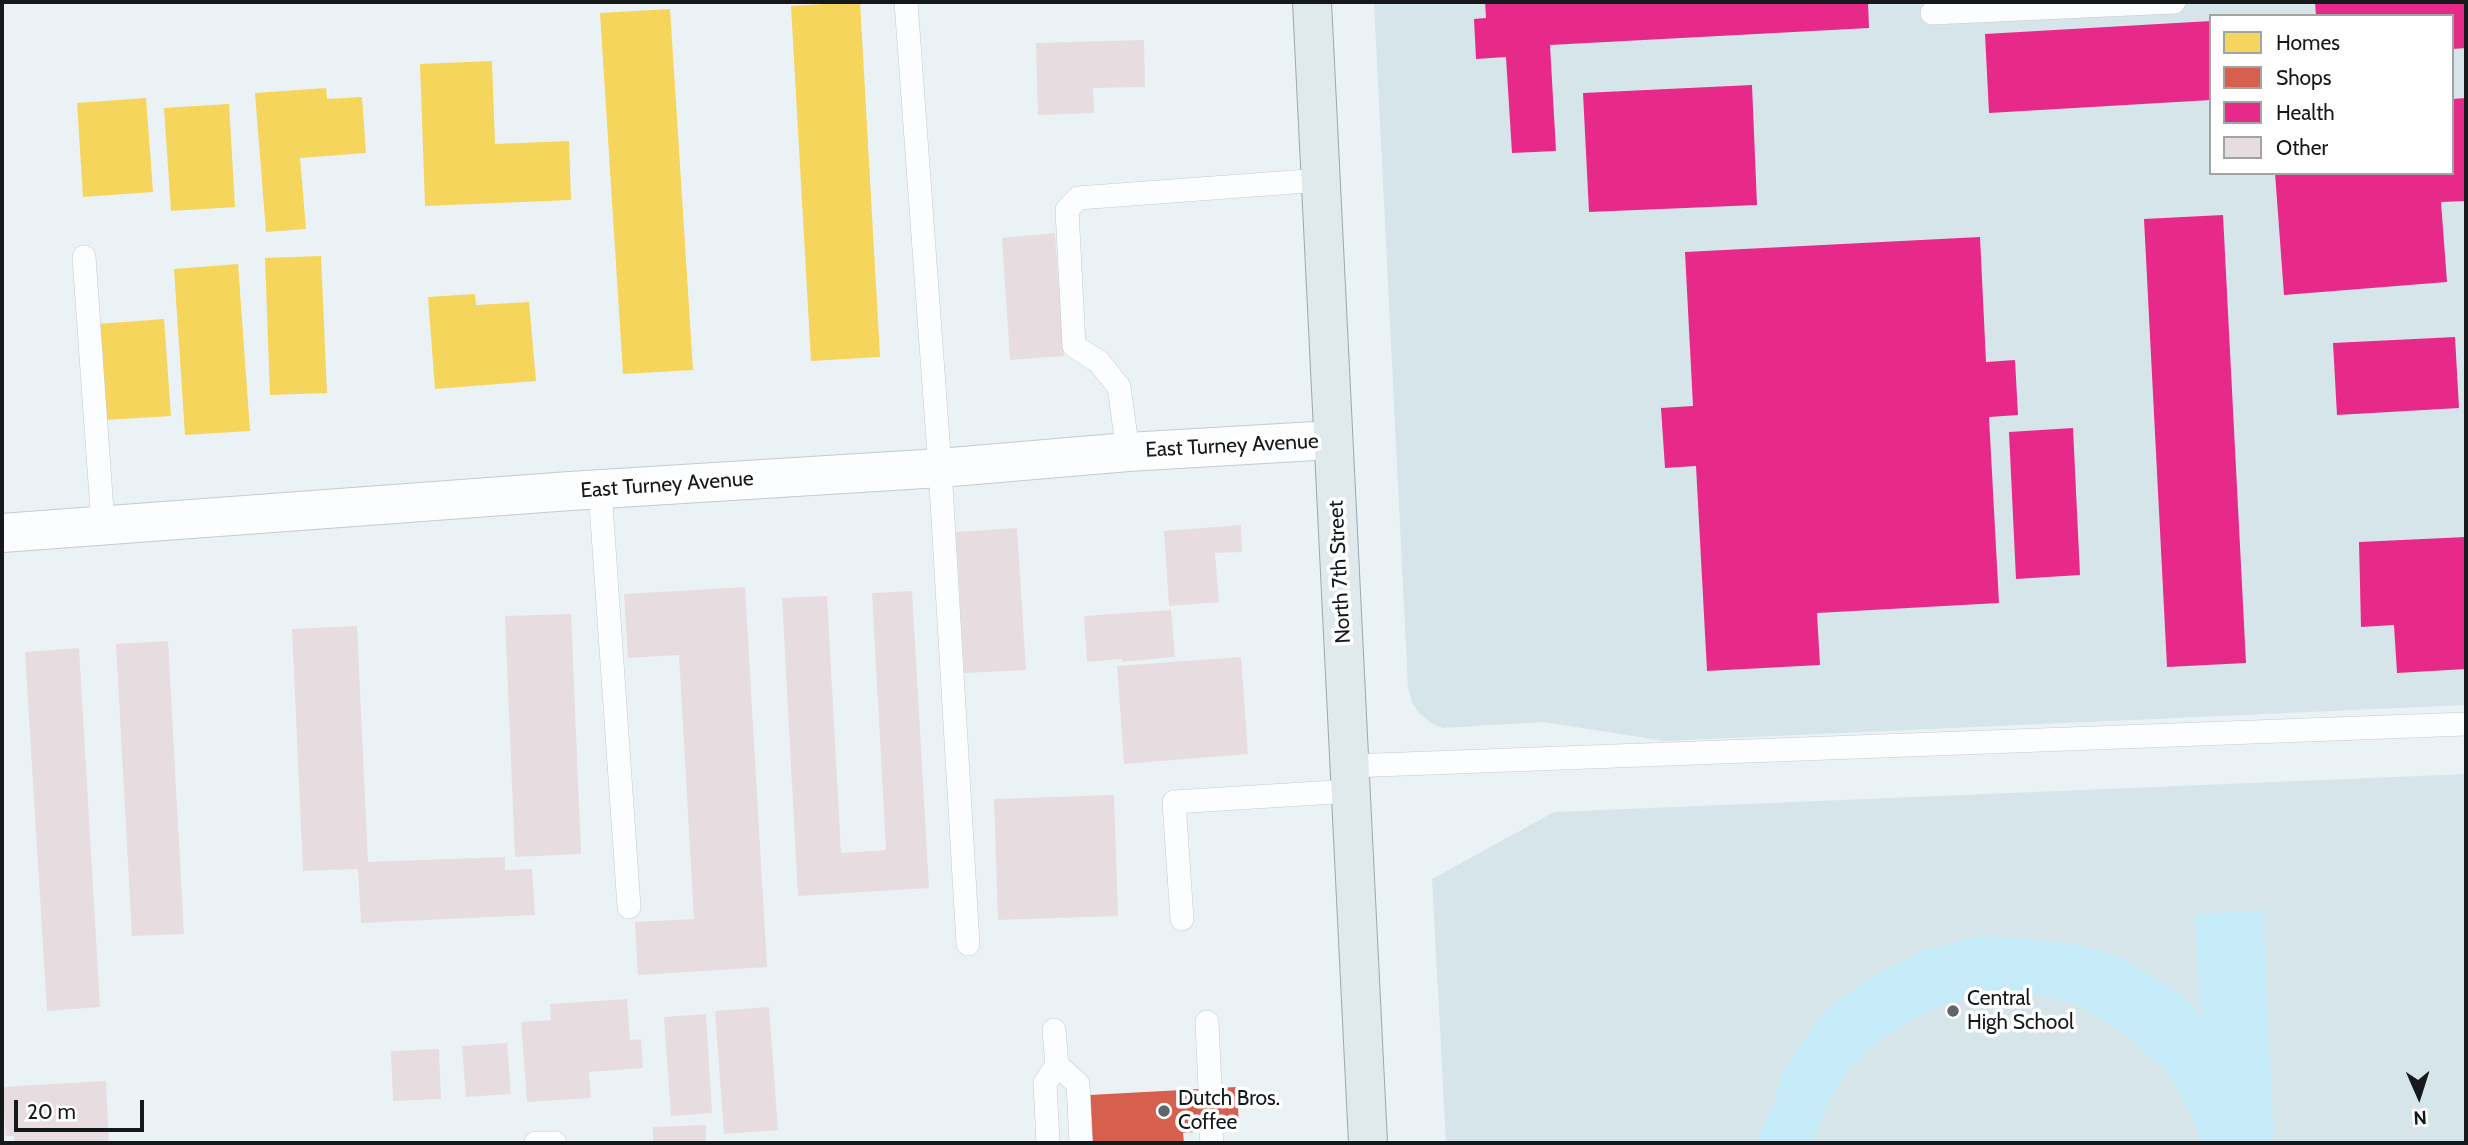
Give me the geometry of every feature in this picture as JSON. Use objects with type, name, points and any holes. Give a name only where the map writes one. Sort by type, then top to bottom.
[{"type":"main road","name":"North 7th Street","points":[[1312,2],[1368,1143]]},
{"type":"street","name":"East Turney Avenue","points":[[2,533],[940,468],[1128,452],[1332,440]]},
{"type":"lane","points":[[906,2],[940,468],[968,944]]},
{"type":"lane","points":[[1932,13],[2174,2]]},
{"type":"lane","points":[[1128,452],[1119,387],[1100,362],[1074,346],[1068,210],[1078,198],[1321,180]]},
{"type":"lane","points":[[84,257],[103,525]]},
{"type":"lane","points":[[600,490],[629,907]]},
{"type":"lane","points":[[1182,919],[1174,802],[1351,778],[2466,724]]},
{"type":"lane","points":[[1207,1022],[1210,1088]]},
{"type":"lane","points":[[1048,1143],[1045,1083],[1057,1065],[1054,1030]]},
{"type":"lane","points":[[1057,1065],[1078,1084],[1081,1143]]},
{"type":"lane","points":[[536,1143],[555,1143]]},
{"type":"shaded area","points":[[1374,2],[2466,2],[2466,705],[1664,741],[1544,722],[1443,728],[1431,723],[1419,713],[1408,688]]},
{"type":"shaded area","name":"Central High School","points":[[2466,774],[2466,1143],[1446,1143],[1432,879],[1554,812]]},
{"type":"shaded area","points":[[2263,910],[2274,1143],[2202,1143],[2193,1118],[2168,1073],[2129,1037],[2075,1004],[2029,991],[1949,1003],[1914,1018],[1880,1039],[1849,1069],[1830,1098],[1811,1143],[1756,1143],[1773,1105],[1783,1072],[1816,1021],[1833,1004],[1864,981],[1924,950],[1983,936],[2082,946],[2123,958],[2186,998],[2201,1017],[2195,914]]},
{"type":"building: Homes","points":[[860,2],[880,357],[811,361],[791,6]]},
{"type":"building: Homes","points":[[670,9],[693,370],[623,374],[600,13]]},
{"type":"building: Homes","points":[[492,61],[495,144],[569,141],[571,200],[425,206],[420,64]]},
{"type":"building: Homes","points":[[326,88],[327,99],[362,97],[366,153],[300,158],[306,229],[266,232],[255,93]]},
{"type":"building: Homes","points":[[146,98],[153,192],[83,197],[77,103]]},
{"type":"building: Homes","points":[[229,104],[235,207],[171,211],[164,108]]},
{"type":"building: Homes","points":[[321,256],[327,393],[270,395],[265,258]]},
{"type":"building: Homes","points":[[238,264],[250,431],[185,435],[174,269]]},
{"type":"building: Homes","points":[[475,294],[476,305],[529,302],[536,381],[435,389],[428,297]]},
{"type":"building: Homes","points":[[164,319],[171,416],[105,420],[98,324]]},
{"type":"building: Shops","name":"Dutch Bros. Coffee","points":[[1237,1087],[1239,1128],[1183,1133],[1184,1143],[1092,1143],[1090,1095]]},
{"type":"building: Health","points":[[1485,2],[1868,2],[1869,28],[1550,45],[1556,151],[1512,153],[1506,57],[1476,59],[1474,19],[1486,18]]},
{"type":"building: Health","points":[[2315,2],[2466,2],[2466,48],[2454,49],[2454,14],[2316,14]]},
{"type":"building: Health","points":[[2209,21],[2209,100],[1989,113],[1985,34]]},
{"type":"building: Health","points":[[1752,85],[1757,205],[1589,212],[1583,93]]},
{"type":"building: Health","points":[[2466,98],[2466,201],[2441,202],[2447,282],[2284,295],[2275,175],[2454,175],[2454,99]]},
{"type":"building: Health","points":[[2223,215],[2246,663],[2167,667],[2144,219]]},
{"type":"building: Health","points":[[1980,237],[1986,362],[2015,360],[2018,415],[1989,417],[1999,603],[1817,613],[1820,665],[1707,671],[1696,466],[1665,468],[1661,408],[1693,406],[1685,252]]},
{"type":"building: Health","points":[[2455,337],[2459,408],[2337,415],[2333,343]]},
{"type":"building: Health","points":[[2073,428],[2080,575],[2016,579],[2009,432]]},
{"type":"building: Health","points":[[2466,537],[2466,669],[2397,673],[2394,625],[2361,627],[2359,542]]},
{"type":"building: Other","points":[[1144,40],[1145,87],[1093,88],[1094,113],[1038,115],[1036,43]]},
{"type":"building: Other","points":[[1055,233],[1064,356],[1010,360],[1002,238]]},
{"type":"building: Other","points":[[1241,525],[1242,552],[1215,553],[1219,602],[1169,606],[1164,531]]},
{"type":"building: Other","points":[[1017,528],[1026,670],[964,673],[956,532]]},
{"type":"building: Other","points":[[745,587],[767,967],[638,975],[635,922],[694,919],[679,655],[628,658],[624,594]]},
{"type":"building: Other","points":[[912,591],[929,888],[798,896],[782,598],[827,596],[841,853],[886,850],[872,593]]},
{"type":"building: Other","points":[[1171,610],[1175,657],[1087,662],[1084,616]]},
{"type":"building: Other","points":[[571,614],[581,854],[515,857],[505,616]]},
{"type":"building: Other","points":[[357,626],[368,862],[505,857],[505,870],[532,869],[535,915],[361,923],[358,869],[303,871],[292,629]]},
{"type":"building: Other","points":[[168,641],[184,934],[132,936],[116,644]]},
{"type":"building: Other","points":[[79,648],[100,1007],[47,1011],[25,652]]},
{"type":"building: Other","points":[[1241,657],[1248,754],[1124,764],[1117,666]]},
{"type":"building: Other","points":[[1114,795],[1118,916],[998,920],[994,799]]},
{"type":"building: Other","points":[[627,999],[630,1040],[641,1039],[643,1068],[589,1072],[591,1098],[527,1102],[521,1022],[551,1020],[550,1004]]},
{"type":"building: Other","points":[[769,1007],[778,1130],[724,1134],[715,1011]]},
{"type":"building: Other","points":[[706,1014],[712,1113],[671,1116],[664,1017]]},
{"type":"building: Other","points":[[507,1043],[511,1094],[466,1097],[462,1046]]},
{"type":"building: Other","points":[[439,1049],[441,1099],[393,1101],[391,1051]]},
{"type":"building: Other","points":[[106,1081],[109,1143],[14,1143],[14,1136],[6,1136],[2,1087]]},
{"type":"building: Other","points":[[706,1125],[706,1143],[653,1143],[653,1127]]},
{"type":"place","name":"Central High School","points":[[1953,1011]]},
{"type":"place","name":"Dutch Bros. Coffee","points":[[1164,1111]]}]
